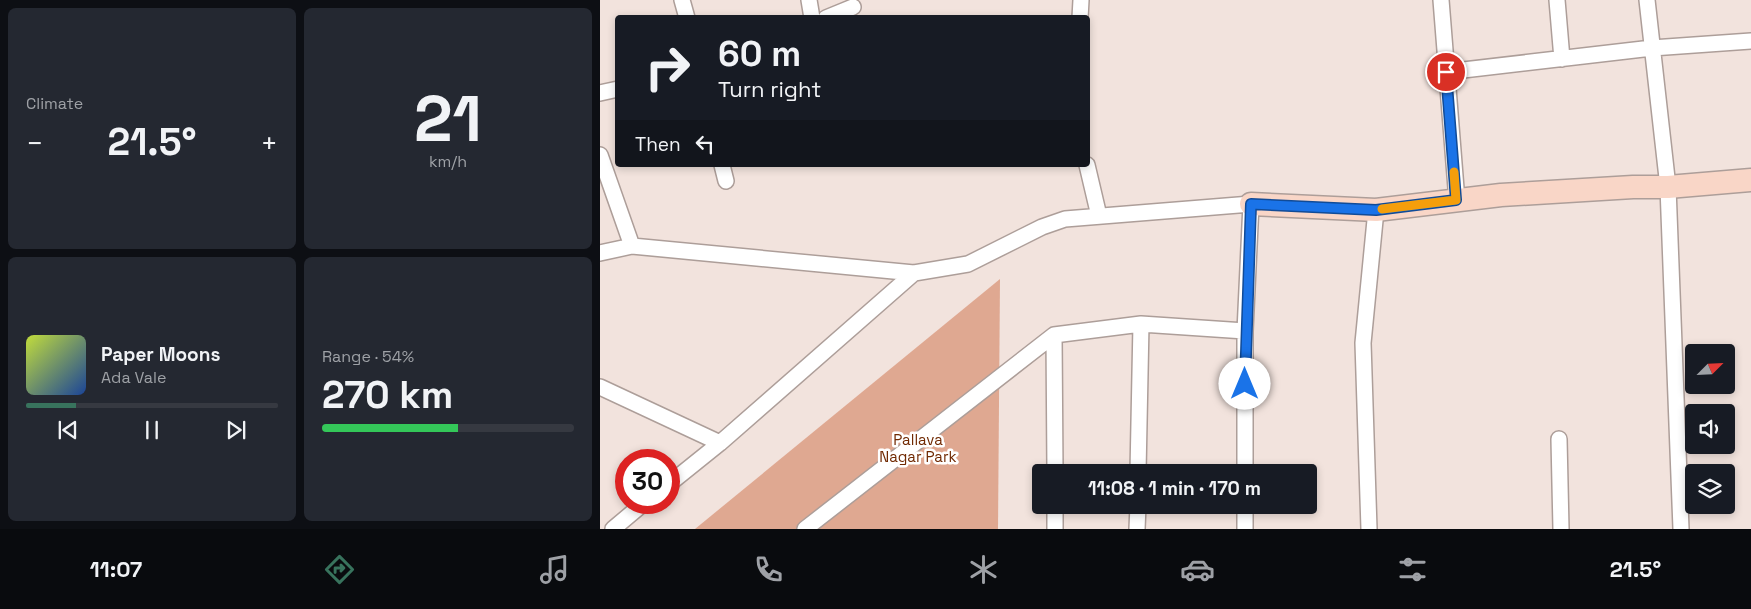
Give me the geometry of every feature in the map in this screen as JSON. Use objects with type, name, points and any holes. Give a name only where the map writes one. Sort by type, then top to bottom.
[{"type":"street","points":[[682,0],[686,15]]},
{"type":"street","points":[[808,0],[811,15]]},
{"type":"street","points":[[1080,0],[1080,15]]},
{"type":"street","points":[[1441,0],[1456,200]]},
{"type":"street","points":[[1557,0],[1562,59]]},
{"type":"street","points":[[1647,0],[1668,188],[1680,529]]},
{"type":"street","points":[[833,15],[853,7]]},
{"type":"street","points":[[1446,72],[1652,48],[1751,41]]},
{"type":"street","points":[[600,94],[615,90]]},
{"type":"street","points":[[600,155],[632,246]]},
{"type":"street","points":[[722,167],[726,182]]},
{"type":"street","points":[[1087,167],[1099,216]]},
{"type":"street","points":[[600,253],[632,246],[914,273],[968,264],[1042,227],[1065,219],[1251,204],[1376,210],[1510,195],[1632,187],[1668,188],[1751,180]]},
{"type":"street","points":[[1245,464],[1245,331],[1251,204]]},
{"type":"street","points":[[1369,529],[1363,343],[1376,210]]},
{"type":"street","points":[[680,475],[720,443],[914,273]]},
{"type":"street","points":[[805,529],[1054,335],[1141,324],[1245,331]]},
{"type":"street","points":[[1138,464],[1141,324]]},
{"type":"street","points":[[1054,335],[1055,464]]},
{"type":"street","points":[[600,387],[720,443]]},
{"type":"street","points":[[1558,439],[1561,529]]},
{"type":"street","points":[[612,529],[630,514]]},
{"type":"street","points":[[1055,514],[1055,529]]},
{"type":"street","points":[[1137,529],[1138,514]]},
{"type":"street","points":[[1245,514],[1245,529]]},
{"type":"green space","name":"Pallava Nagar Park","points":[[1000,279],[998,529],[695,529]]},
{"type":"slow traffic","points":[[1382,209],[1456,200],[1454,172]]},
{"type":"route","points":[[1245,384],[1245,331],[1251,204],[1376,210],[1456,200],[1446,72]]}]
